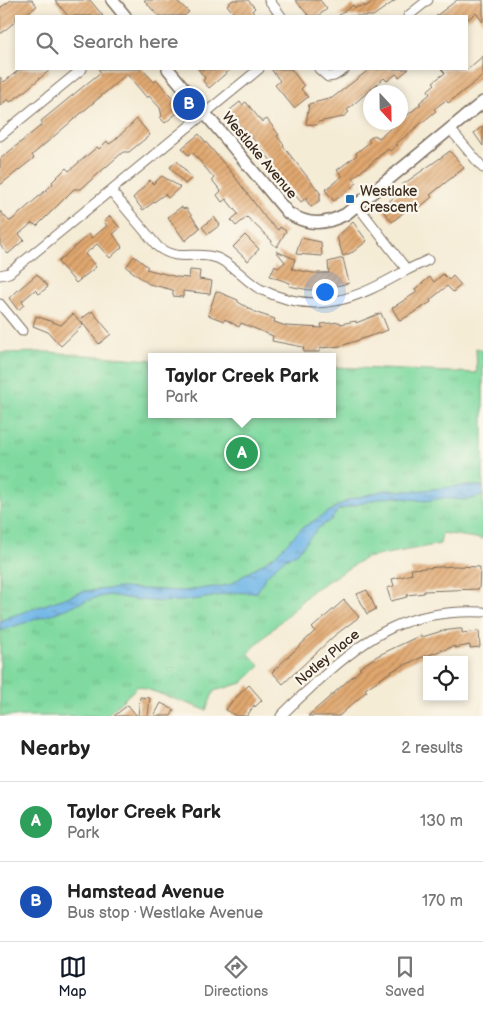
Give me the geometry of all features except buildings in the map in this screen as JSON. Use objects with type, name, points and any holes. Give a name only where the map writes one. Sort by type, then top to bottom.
[{"type":"street","points":[[112,0],[124,15]]},
{"type":"street","points":[[270,0],[280,15]]},
{"type":"street","points":[[409,15],[428,0]]},
{"type":"street","points":[[0,136],[81,70]]},
{"type":"street","name":"Westlake Avenue","points":[[169,70],[288,213],[310,224],[334,221],[346,214],[483,102]]},
{"type":"street","points":[[0,276],[9,274],[259,70]]},
{"type":"street","points":[[320,70],[328,77],[334,76],[343,70]]},
{"type":"street","points":[[450,129],[483,168]]},
{"type":"street","points":[[111,191],[158,248],[167,254],[218,258],[259,288],[284,298],[322,303],[349,299],[370,291],[428,260]]},
{"type":"street","points":[[357,205],[407,270]]},
{"type":"street","points":[[0,304],[22,331]]},
{"type":"street","name":"Notley Place","points":[[281,716],[342,659],[367,640],[398,624],[454,610],[483,612]]},
{"type":"green space","points":[[476,348],[483,350],[483,539],[442,533],[440,544],[365,558],[313,590],[248,653],[260,666],[242,683],[214,691],[206,710],[138,686],[106,716],[0,716],[0,353],[47,352],[148,360],[148,418],[336,418],[336,367],[477,373]]},
{"type":"water","points":[[461,486],[483,486],[483,496],[466,500],[443,498],[425,501],[396,497],[381,498],[338,510],[332,519],[317,529],[298,552],[282,561],[266,576],[257,592],[234,593],[195,600],[168,602],[110,595],[102,596],[0,631],[0,621],[85,591],[121,588],[184,591],[229,585],[274,556],[302,528],[348,500],[385,490],[415,491]]},
{"type":"place","name":"Hamstead Avenue","points":[[189,104]]},
{"type":"place","name":"Westlake Crescent","points":[[350,199]]},
{"type":"place","name":"Taylor Creek Park","points":[[242,453]]}]
